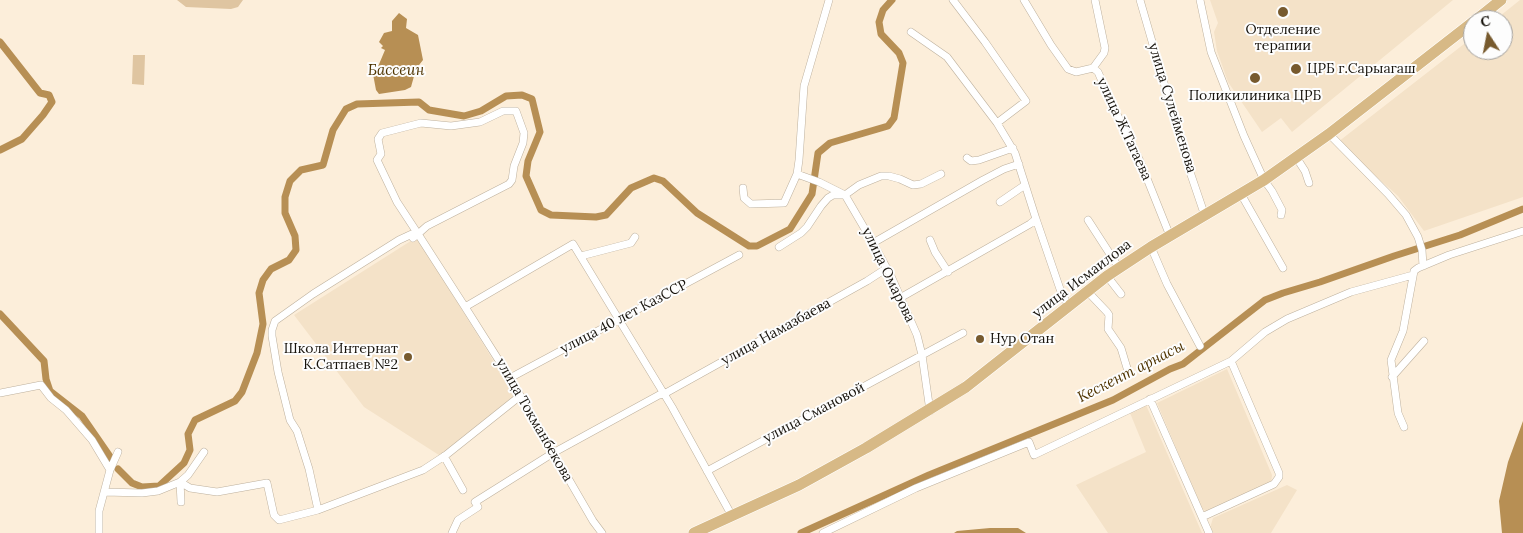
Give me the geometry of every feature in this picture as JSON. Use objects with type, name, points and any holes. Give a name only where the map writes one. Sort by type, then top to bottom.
[{"type":"main road","name":"улица Исмаилова","points":[[1489,10],[1502,0]]},
{"type":"main road","name":"улица Исмаилова","points":[[694,533],[799,485],[930,410],[966,387],[1107,276],[1151,247],[1264,180],[1329,134],[1463,30]]},
{"type":"street","points":[[743,188],[744,198],[751,204],[784,204],[797,174],[804,86],[829,0]]},
{"type":"street","points":[[953,0],[1026,101],[998,123]]},
{"type":"street","name":"улица Ж.Тагаева","points":[[1024,0],[1068,69],[1076,72],[1093,68],[1098,72],[1140,161],[1170,236]]},
{"type":"street","points":[[1093,68],[1104,53],[1105,48],[1095,0]]},
{"type":"street","name":"улица Сулейменова","points":[[1140,0],[1205,216]]},
{"type":"street","points":[[1200,0],[1211,52],[1244,136],[1264,180],[1282,210],[1281,215]]},
{"type":"street","points":[[911,32],[947,57],[998,123],[1019,164],[1036,219],[1068,306]]},
{"type":"street","name":"улица Токманбекова","points":[[416,236],[427,226],[509,184],[512,180],[514,166],[523,144],[524,133],[516,110],[503,110],[480,122],[438,126],[421,123],[382,133],[379,136],[380,154],[378,160],[397,202],[416,236],[510,378],[553,454],[602,533]]},
{"type":"street","points":[[1329,134],[1406,215],[1418,237],[1422,250],[1423,266]]},
{"type":"street","points":[[967,158],[971,161],[979,160],[1012,148]]},
{"type":"street","points":[[1296,157],[1309,183]]},
{"type":"street","points":[[873,243],[983,180],[1004,169],[1019,164]]},
{"type":"street","points":[[797,174],[845,194]]},
{"type":"street","points":[[779,246],[801,233],[832,195],[845,194],[859,185],[881,176],[900,178],[913,185],[921,184],[941,174]]},
{"type":"street","points":[[1000,202],[1025,184]]},
{"type":"street","name":"улица Омарова","points":[[845,194],[886,268],[917,335],[922,355],[930,410]]},
{"type":"street","points":[[1241,194],[1284,268]]},
{"type":"street","points":[[900,298],[948,272],[1036,219]]},
{"type":"street","points":[[1088,220],[1119,268]]},
{"type":"street","points":[[1404,427],[1398,413],[1391,360],[1403,331],[1413,275],[1418,268],[1523,230]]},
{"type":"street","name":"улица Токманбекова","points":[[318,510],[303,447],[297,431],[290,420],[278,372],[272,336],[275,321],[284,313],[399,240],[412,234],[416,236]]},
{"type":"street","points":[[581,256],[631,243],[635,237]]},
{"type":"street","points":[[930,240],[935,252],[948,272]]},
{"type":"street","points":[[465,308],[573,244],[664,394],[732,516]]},
{"type":"street","points":[[1151,247],[1167,284],[1200,346]]},
{"type":"street","name":"улица 40 лет КазССР","points":[[510,378],[739,255]]},
{"type":"street","name":"улица Намазбаева","points":[[452,533],[458,520],[478,507],[475,502],[553,454],[664,394],[886,268]]},
{"type":"street","points":[[823,533],[916,488],[1028,442],[1034,455],[1230,361],[1265,332],[1287,319],[1351,292],[1413,275]]},
{"type":"street","points":[[1107,276],[1121,294]]},
{"type":"street","points":[[1087,291],[1108,312],[1108,329],[1121,348],[1127,368]]},
{"type":"street","name":"улица Смановой","points":[[707,471],[963,333]]},
{"type":"street","points":[[1392,377],[1424,341]]},
{"type":"street","points":[[1202,517],[1274,484],[1279,477],[1279,473],[1230,361]]},
{"type":"street","points":[[0,392],[41,385],[51,398],[66,410],[87,433],[110,470]]},
{"type":"street","points":[[180,482],[190,488],[217,492],[267,483],[274,515],[279,520],[318,510],[423,470],[444,456],[520,396]]},
{"type":"street","points":[[1150,399],[1208,533]]},
{"type":"street","points":[[99,533],[99,511],[110,470],[118,452]]},
{"type":"street","points":[[105,492],[151,493],[180,482],[188,475],[204,452]]},
{"type":"street","points":[[444,456],[464,490]]},
{"type":"street","points":[[180,482],[181,502]]},
{"type":"shaded area","points":[[177,0],[243,0],[238,7],[231,9],[186,7]]},
{"type":"shaded area","name":"ЦРБ г.Сарыагаш","points":[[1210,0],[1453,0],[1292,132],[1281,118],[1262,132],[1228,82],[1217,51],[1214,32],[1218,23]]},
{"type":"shaded area","points":[[1520,0],[1523,0],[1523,197],[1424,231],[1398,196],[1338,142],[1463,45],[1463,60],[1513,60],[1513,10],[1508,10]]},
{"type":"shaded area","points":[[133,55],[145,55],[144,85],[132,84]]},
{"type":"shaded area","name":"Школа Интернат К.Сатпаев №2","points":[[417,237],[517,399],[442,457],[364,407],[294,315]]},
{"type":"shaded area","points":[[1227,369],[1272,475],[1271,484],[1209,513],[1202,509],[1157,403]]},
{"type":"shaded area","points":[[1146,405],[1202,533],[1108,533],[1076,485],[1146,452],[1130,413]]},
{"type":"shaded area","points":[[1287,485],[1297,490],[1271,533],[1212,533],[1210,528],[1213,518]]},
{"type":"water","name":"Бассеин","points":[[399,13],[407,19],[406,28],[418,35],[423,60],[416,69],[411,87],[405,90],[379,94],[376,90],[373,74],[385,50],[381,48],[383,46],[379,42],[384,33],[392,31],[392,21]]},
{"type":"water","points":[[1523,421],[1523,533],[1502,533],[1499,501],[1508,462]]},
{"type":"water","points":[[1018,528],[1026,533],[954,533],[957,531]]},
{"type":"waterway","points":[[118,469],[132,483],[142,487],[159,486],[184,463],[190,450],[188,434],[195,420],[235,401],[242,392],[257,353],[263,324],[259,293],[263,280],[271,269],[289,260],[296,250],[295,236],[285,213],[285,197],[290,181],[301,170],[323,165],[333,130],[346,109],[357,104],[419,102],[429,110],[464,116],[481,111],[506,96],[522,95],[532,99],[540,132],[528,161],[526,176],[541,210],[551,215],[596,217],[606,215],[631,188],[654,178],[663,181],[697,213],[749,246],[757,246],[790,229],[812,194],[818,153],[830,143],[888,126],[894,118],[903,63],[899,53],[881,34],[879,22],[883,10],[892,0]]},
{"type":"waterway","points":[[0,42],[40,93],[49,95],[52,102],[22,139],[0,150]]},
{"type":"waterway","name":"Кескент арнасы","points":[[801,533],[929,475],[1113,400],[1183,364],[1265,300],[1460,235],[1523,209]]},
{"type":"waterway","points":[[0,314],[44,361],[46,379],[50,391],[82,416],[111,458]]},
{"type":"place","name":"Отделение терапии","points":[[1283,12]]},
{"type":"place","name":"ЦРБ г.Сарыагаш","points":[[1296,69]]},
{"type":"place","name":"Поликилиника ЦРБ","points":[[1255,78]]},
{"type":"place","name":"Нур Отан","points":[[980,339]]},
{"type":"place","name":"Школа Интернат К.Сатпаев №2","points":[[408,357]]}]
